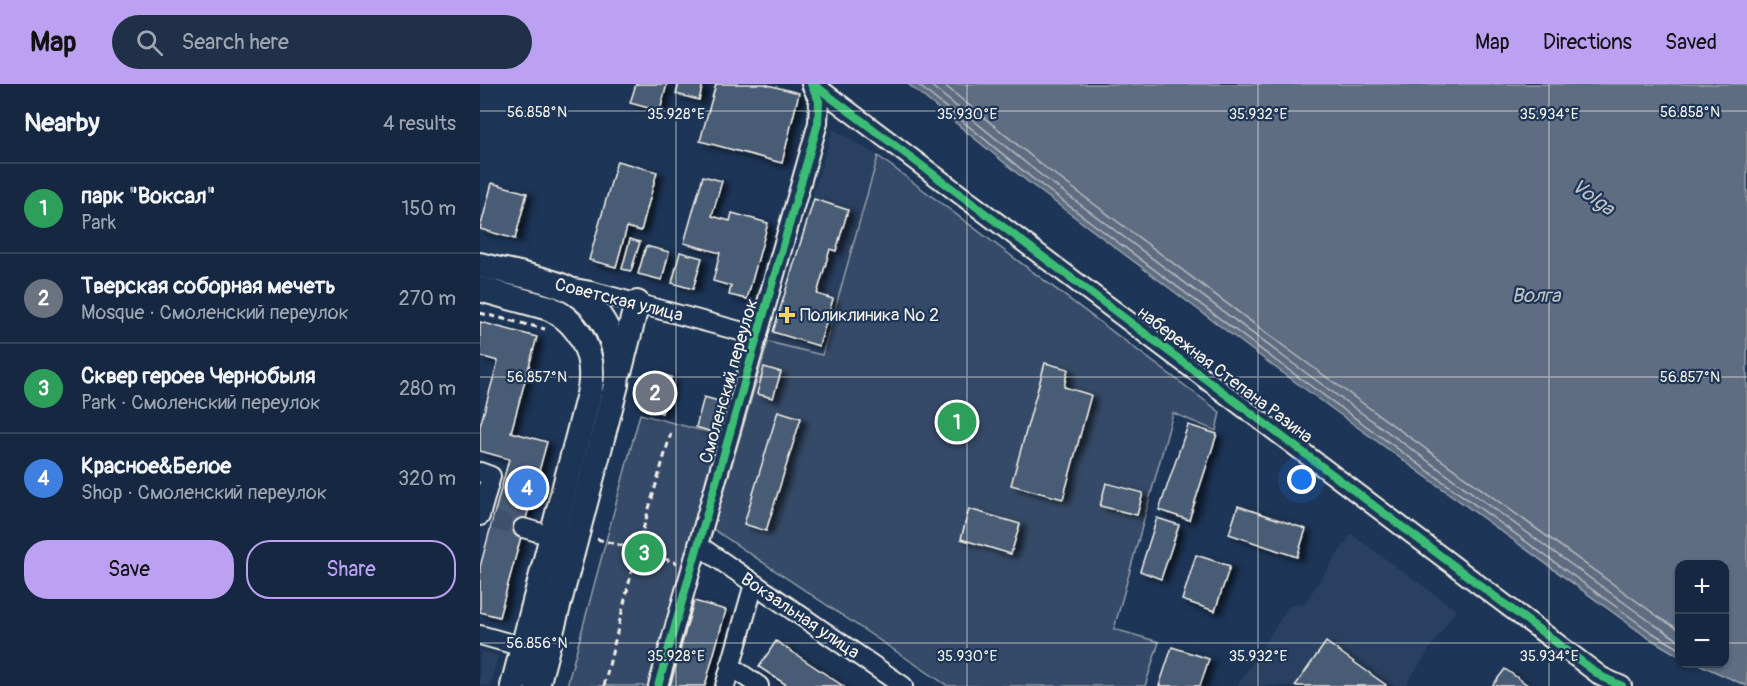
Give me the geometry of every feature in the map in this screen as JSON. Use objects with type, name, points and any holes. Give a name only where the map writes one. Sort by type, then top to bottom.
[{"type":"main road","name":"Советская улица","points":[[480,265],[558,285]]},
{"type":"main road","points":[[558,285],[584,300],[603,322],[615,349],[616,386]]},
{"type":"main road","name":"Советская улица","points":[[480,289],[549,308],[564,317],[579,333],[589,354],[590,388],[552,536]]},
{"type":"main road","points":[[537,686],[637,303]]},
{"type":"main road","points":[[513,686],[519,646],[552,536]]},
{"type":"street","name":"Смоленский переулок","points":[[658,686],[818,123],[819,101],[812,84]]},
{"type":"street","name":"набережная Степана Разина","points":[[812,84],[1592,670],[1622,686]]},
{"type":"street","name":"Советская улица","points":[[558,285],[591,291],[758,336]]},
{"type":"street","points":[[480,472],[491,476],[484,518]]},
{"type":"street","points":[[523,528],[552,536]]},
{"type":"street","name":"Вокзальная улица","points":[[698,545],[903,686]]},
{"type":"street","points":[[725,686],[754,584]]},
{"type":"street","points":[[480,635],[519,646]]},
{"type":"street","points":[[730,666],[759,686]]},
{"type":"path","points":[[480,313],[555,332]]},
{"type":"path","points":[[604,686],[637,550],[671,433]]},
{"type":"path","points":[[597,539],[690,567]]},
{"type":"shaded area","points":[[833,129],[878,156],[821,355],[768,342]]},
{"type":"shaded area","points":[[878,156],[1220,412],[1216,431],[1173,413],[1114,629],[1159,642],[1145,686],[948,686],[713,529],[768,342],[822,355]]},
{"type":"shaded area","points":[[640,414],[718,435],[650,686],[567,686]]},
{"type":"shaded area","points":[[1351,534],[1456,610],[1405,686],[1237,686],[1289,606],[1304,604]]},
{"type":"shaded area","points":[[480,651],[498,656],[490,686],[480,686]]},
{"type":"water","name":"Волга","points":[[908,84],[1747,84],[1747,686],[1707,668],[1729,668],[1729,560],[1675,560],[1675,654],[1647,637],[1276,368],[1028,182]]},
{"type":"building","points":[[636,84],[667,84],[660,111],[630,103]]},
{"type":"building","points":[[679,84],[703,84],[699,100],[676,94]]},
{"type":"building","points":[[716,84],[764,84],[799,93],[782,163],[700,141]]},
{"type":"building","points":[[617,161],[657,172],[641,231],[627,227],[616,267],[589,260]]},
{"type":"building","points":[[703,176],[722,181],[712,216],[730,221],[732,213],[768,223],[747,299],[729,295],[731,286],[713,281],[720,253],[684,243]]},
{"type":"building","points":[[492,183],[527,193],[515,239],[480,229]]},
{"type":"building","points":[[814,199],[848,210],[836,251],[830,249],[817,294],[833,299],[819,346],[773,332]]},
{"type":"building","points":[[630,239],[640,242],[631,271],[622,269]]},
{"type":"building","points":[[646,246],[669,252],[662,280],[638,274]]},
{"type":"building","points":[[680,252],[702,258],[693,289],[672,283]]},
{"type":"building","points":[[480,322],[537,337],[511,432],[547,442],[499,617],[480,612],[480,567],[509,459],[480,451],[480,426],[498,361],[480,356]]},
{"type":"building","points":[[1045,363],[1068,369],[1064,387],[1091,395],[1063,499],[1011,485]]},
{"type":"building","points":[[764,367],[781,372],[773,398],[757,394]]},
{"type":"building","points":[[651,372],[671,377],[662,413],[641,407]]},
{"type":"building","points":[[704,397],[726,403],[718,434],[696,427]]},
{"type":"building","points":[[778,411],[801,418],[766,531],[744,524]]},
{"type":"building","points":[[1188,425],[1217,434],[1189,520],[1159,510]]},
{"type":"building","points":[[1106,483],[1143,493],[1137,515],[1100,506]]},
{"type":"building","points":[[1238,506],[1306,529],[1297,557],[1229,534]]},
{"type":"building","points":[[969,509],[1020,524],[1011,554],[961,539]]},
{"type":"building","points":[[1157,518],[1179,525],[1161,579],[1140,571]]},
{"type":"building","points":[[1196,555],[1230,566],[1215,611],[1182,600]]},
{"type":"building","points":[[694,601],[726,610],[705,686],[670,686]]},
{"type":"building","points":[[776,641],[843,686],[788,686],[759,667]]},
{"type":"building","points":[[1326,642],[1386,685],[1295,686]]},
{"type":"building","points":[[1172,647],[1209,659],[1200,686],[1159,686]]},
{"type":"building","points":[[1505,669],[1529,686],[1492,686]]},
{"type":"tunnel","points":[[493,520],[523,528]]},
{"type":"cycle path","points":[[658,686],[818,123],[819,101],[811,84]]},
{"type":"cycle path","points":[[813,84],[1602,677],[1622,686]]},
{"type":"place","name":"Поликлиника № 2","points":[[787,315]]},
{"type":"place","name":"Тверская соборная мечеть","points":[[655,393]]},
{"type":"place","name":"парк \"Воксал\"","points":[[957,422]]},
{"type":"place","name":"Красное&Белое","points":[[527,488]]},
{"type":"place","name":"Сквер героев Чернобыля","points":[[644,553]]},
{"type":"water label","name":"Volga","points":[[1593,197]]}]
